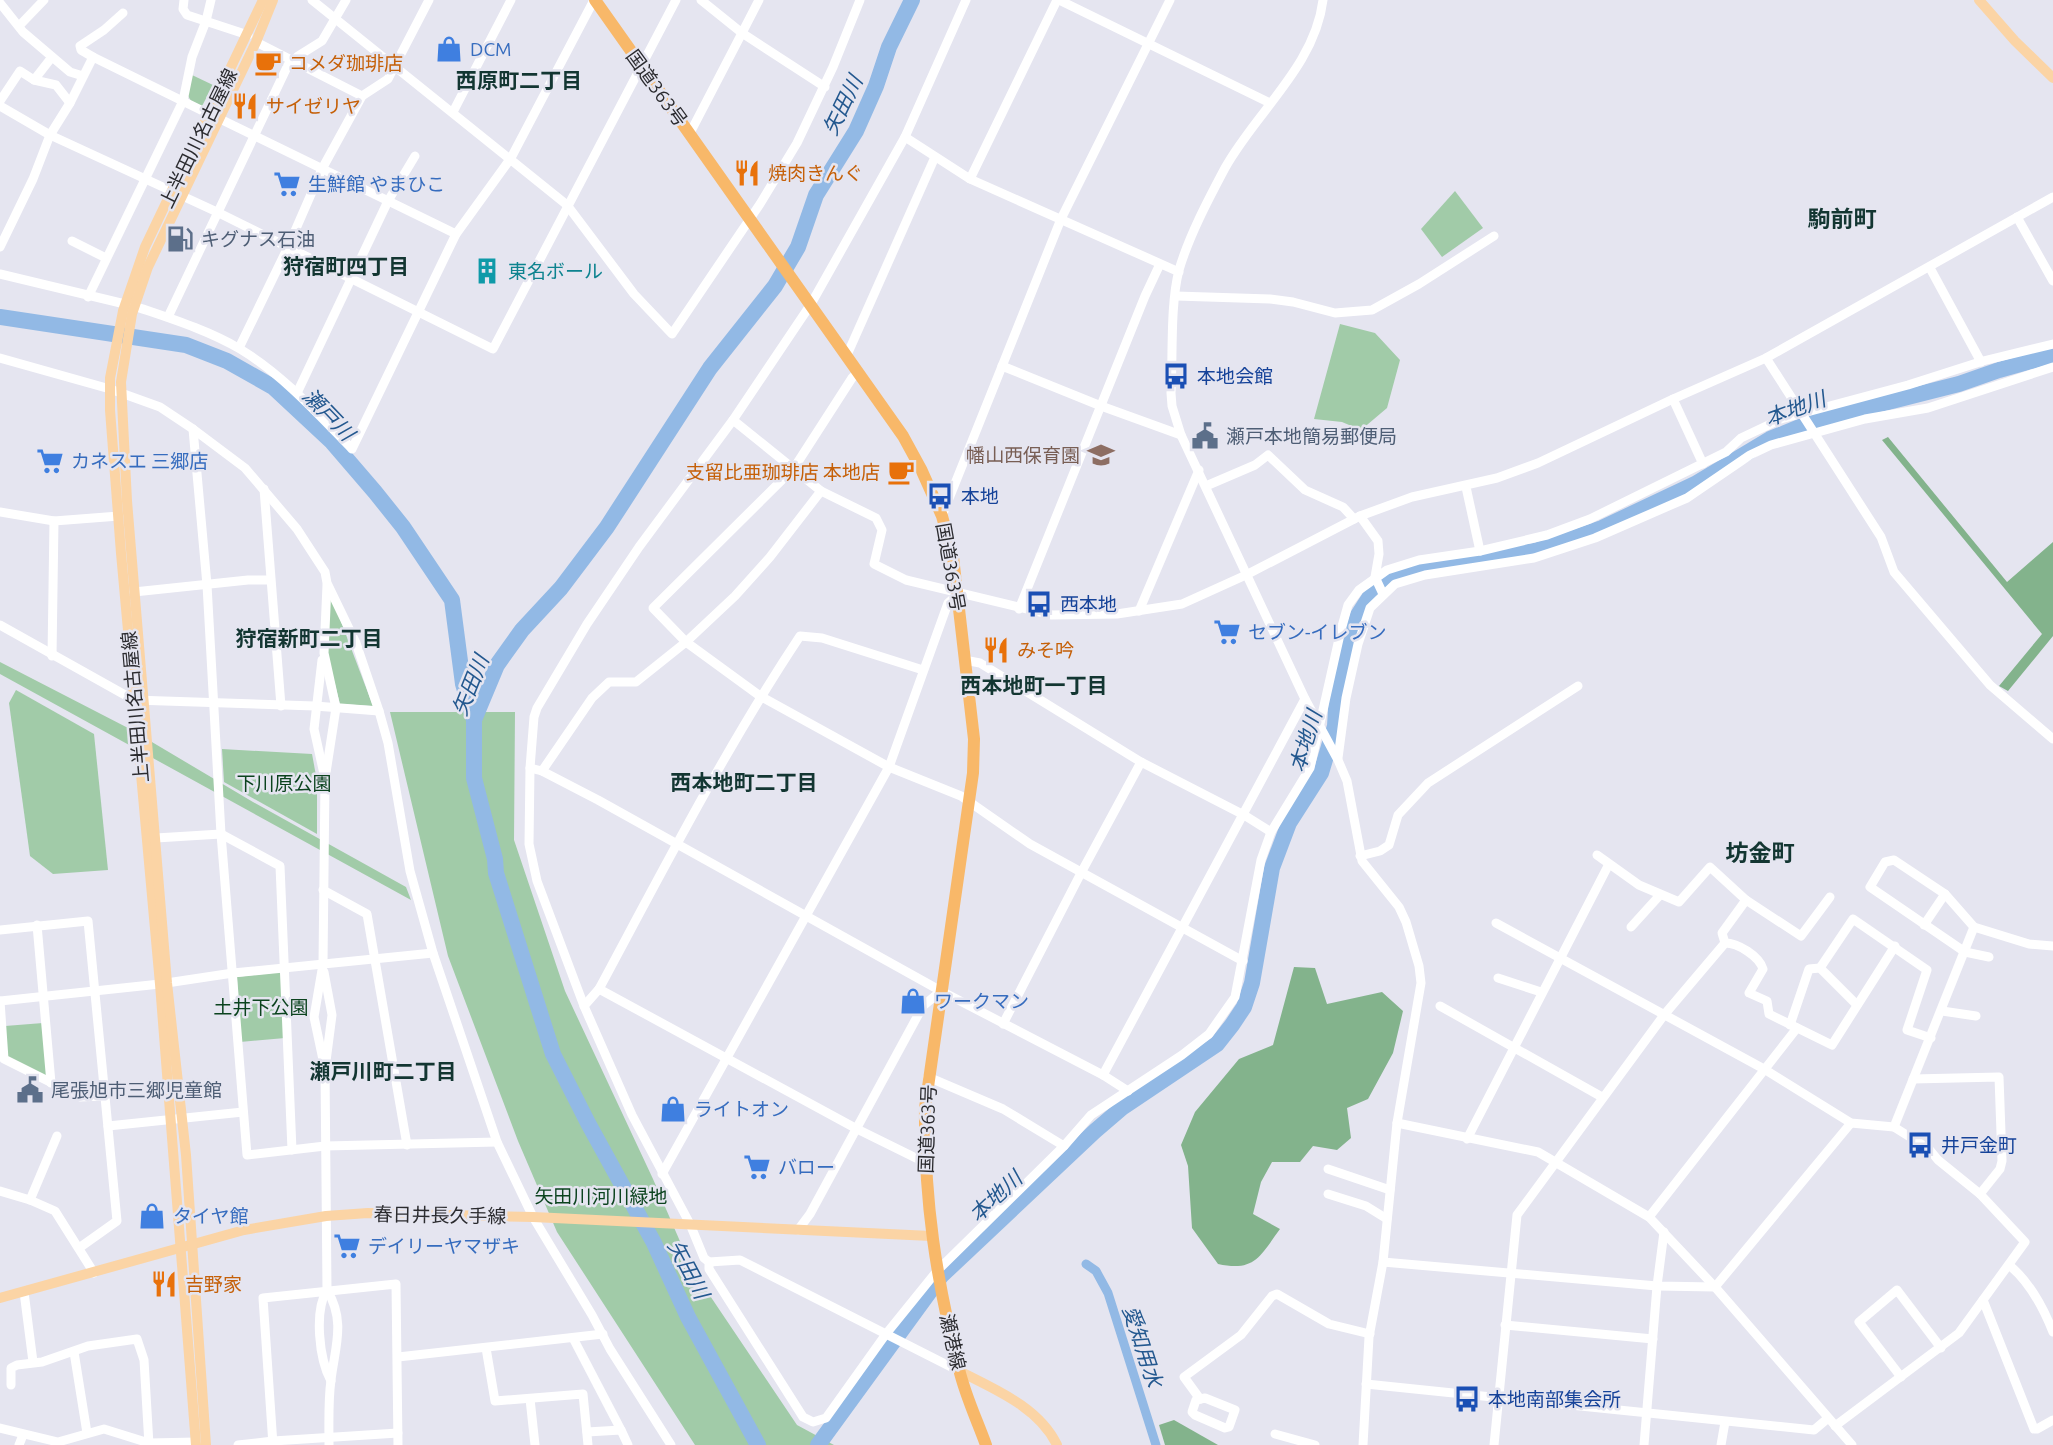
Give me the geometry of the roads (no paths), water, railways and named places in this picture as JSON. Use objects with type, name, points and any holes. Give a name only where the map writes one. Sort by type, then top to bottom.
[{"type":"highway","name":"国道363号","points":[[594,0],[903,436],[921,468],[942,516],[953,557],[974,739],[973,772],[925,1108],[924,1161],[931,1236]]},
{"type":"highway","name":"瀬港線","points":[[931,1236],[959,1371],[986,1445]]},
{"type":"main road","name":"上半田川名古屋線","points":[[252,38],[263,0]]},
{"type":"main road","name":"上半田川名古屋線","points":[[164,984],[156,838],[119,516],[115,386],[129,309],[213,116],[273,0]]},
{"type":"main road","points":[[1979,0],[2015,41],[2053,78]]},
{"type":"main road","name":"上半田川名古屋線","points":[[115,386],[176,1120],[193,1245],[200,1444]]},
{"type":"main road","name":"上半田川名古屋線","points":[[176,1120],[186,1339],[200,1444]]},
{"type":"main road","name":"春日井長久手線","points":[[0,1298],[244,1230],[326,1216],[368,1213],[931,1236]]},
{"type":"main road","points":[[959,1371],[1027,1409],[1053,1436],[1057,1445]]},
{"type":"street","points":[[19,26],[44,0]]},
{"type":"street","points":[[184,0],[183,9],[187,15],[252,38],[362,96]]},
{"type":"street","points":[[88,297],[183,101],[192,57],[211,0]]},
{"type":"street","points":[[312,0],[567,205],[634,294],[672,334],[751,221],[797,143],[825,87],[860,0]]},
{"type":"street","points":[[168,317],[292,60],[323,41],[346,0]]},
{"type":"street","points":[[239,348],[322,169],[362,96],[388,79],[429,0]]},
{"type":"street","points":[[453,112],[511,0]]},
{"type":"street","points":[[0,274],[168,317],[239,348],[298,393],[352,449],[456,234],[511,158],[594,0]]},
{"type":"street","points":[[0,106],[50,135],[178,193],[493,349],[676,0]]},
{"type":"street","points":[[701,0],[742,33],[825,87]]},
{"type":"street","points":[[690,133],[759,0]]},
{"type":"street","points":[[959,1371],[740,1261],[709,1262],[704,1258],[632,1115],[584,1006],[537,881],[529,844],[530,768],[537,708],[587,624],[639,547],[733,420],[809,302],[905,137],[966,0]]},
{"type":"street","points":[[970,179],[1058,0],[1270,103]]},
{"type":"street","points":[[942,516],[1061,219],[1170,0]]},
{"type":"street","points":[[1323,0],[1321,19],[1309,49],[1226,167],[1189,242],[1179,272],[1176,296],[1171,393],[1181,435],[1305,699],[1347,781],[1362,861],[1399,907],[1419,966],[1420,983],[1397,1123],[1383,1262],[1370,1334],[1363,1445]]},
{"type":"street","points":[[0,3],[19,26],[52,57],[70,72],[83,76]]},
{"type":"street","points":[[123,13],[80,46],[81,50],[456,234]]},
{"type":"street","points":[[34,80],[52,57]]},
{"type":"street","points":[[0,247],[33,179],[50,135],[93,57]]},
{"type":"street","points":[[0,101],[20,72],[34,80],[55,85],[70,103]]},
{"type":"street","points":[[905,137],[970,179],[1179,272]]},
{"type":"street","points":[[298,393],[388,201],[415,156]]},
{"type":"street","points":[[847,355],[935,157]]},
{"type":"street","points":[[733,420],[821,491],[876,518],[882,530],[874,564],[906,580],[1052,615],[1139,611],[1182,604],[1246,575],[1357,517],[1412,497],[1466,487],[1538,463],[1766,358],[2053,197]]},
{"type":"street","points":[[2017,216],[2053,281]]},
{"type":"street","points":[[1176,296],[1270,299],[1335,313],[1372,310],[1419,284],[1494,236]]},
{"type":"street","points":[[72,242],[106,258]]},
{"type":"street","points":[[1019,609],[1160,264]]},
{"type":"street","points":[[1930,268],[1982,362]]},
{"type":"street","points":[[709,1262],[709,1269],[803,1417],[813,1422],[826,1419],[886,1334],[937,1273],[1064,1146],[1091,1115],[1209,1034],[1235,997],[1261,860],[1271,832],[1310,768],[1348,605],[1359,590],[1387,570],[1419,560],[1480,551],[1547,535],[1590,519],[1726,452],[1741,438],[1781,419],[2053,344]]},
{"type":"street","points":[[0,358],[115,386],[160,407],[245,468],[297,529],[325,572],[327,583],[324,653],[314,729],[325,779]]},
{"type":"street","points":[[1766,358],[1881,537],[1894,572],[1990,685],[2053,739]]},
{"type":"street","points":[[1002,366],[1181,435]]},
{"type":"street","points":[[1338,760],[1346,698],[1358,644],[1370,608],[1395,584],[1425,575],[1534,558],[1595,538],[1686,498],[1750,455],[1771,445],[1864,419],[1928,408],[2053,367]]},
{"type":"street","points":[[858,372],[794,468],[653,608],[686,642],[760,695],[889,767],[969,801],[1030,844],[1243,961]]},
{"type":"street","points":[[1673,399],[1703,464]]},
{"type":"street","points":[[193,429],[207,585],[221,834],[247,1155],[325,1146],[497,1142]]},
{"type":"street","points":[[1206,485],[1255,465],[1268,455],[1305,490],[1357,517],[1378,541],[1375,577],[1383,594]]},
{"type":"street","points":[[1139,611],[1199,471]]},
{"type":"street","points":[[1466,487],[1480,551]]},
{"type":"street","points":[[264,489],[281,706]]},
{"type":"street","points":[[542,771],[592,698],[609,682],[636,682],[686,642],[735,596],[821,491]]},
{"type":"street","points":[[0,512],[54,521],[119,516]]},
{"type":"street","points":[[52,656],[54,521]]},
{"type":"street","points":[[134,592],[270,580]]},
{"type":"street","points":[[327,583],[356,643],[379,711],[388,743],[410,871],[433,953],[497,1142],[535,1218],[671,1445]]},
{"type":"street","points":[[662,1174],[889,767],[948,603],[958,594]]},
{"type":"street","points":[[0,625],[52,656],[139,700],[379,711]]},
{"type":"street","points":[[584,1006],[599,989],[760,695],[800,636],[822,638],[923,670]]},
{"type":"street","points":[[324,653],[336,708],[325,779],[323,964],[314,1017],[325,1069]]},
{"type":"street","points":[[964,660],[980,663],[1141,762],[1244,815],[1271,832]]},
{"type":"street","points":[[1360,856],[1380,851],[1389,845],[1398,815],[1429,783],[1578,686]]},
{"type":"street","points":[[1102,1075],[1305,699]]},
{"type":"street","points":[[1003,1024],[1141,762]]},
{"type":"street","points":[[530,768],[542,771],[1128,1091]]},
{"type":"street","points":[[156,838],[221,834],[279,866],[292,1150]]},
{"type":"street","points":[[1597,855],[1639,886],[1679,902],[1710,867],[1746,900],[1801,936],[1830,897]]},
{"type":"street","points":[[1989,957],[1965,952],[1870,887],[1885,862],[1894,860],[1945,894],[1974,928],[2029,944],[2053,946]]},
{"type":"street","points":[[1467,1139],[1609,864]]},
{"type":"street","points":[[323,890],[367,914],[407,1145]]},
{"type":"street","points":[[1924,925],[1945,894]]},
{"type":"street","points":[[1631,927],[1660,895]]},
{"type":"street","points":[[1725,943],[1722,933],[1746,900]]},
{"type":"street","points":[[1649,1217],[1794,1027],[1809,970],[1820,968],[1853,919],[1927,970],[1908,1030],[1931,1038]]},
{"type":"street","points":[[0,930],[88,921],[117,1221],[79,1248]]},
{"type":"street","points":[[1496,923],[1764,1069],[1851,1122],[1894,1127],[1929,1149],[1938,1160],[1980,1194],[2025,1242],[1959,1333],[1835,1426]]},
{"type":"street","points":[[37,925],[51,1083]]},
{"type":"street","points":[[1894,1127],[1974,928]]},
{"type":"street","points":[[1494,1445],[1517,1215],[1664,1014],[1725,943],[1732,943],[1760,961],[1763,969],[1749,993],[1767,1001],[1769,1014],[1832,1045],[1895,946]]},
{"type":"street","points":[[104,1096],[80,1097],[4,1059],[0,1001],[164,984],[233,973],[433,953]]},
{"type":"street","points":[[323,964],[332,1015],[325,1069],[327,1290],[333,1300],[340,1333],[331,1381],[329,1442]]},
{"type":"street","points":[[1820,968],[1857,1005]]},
{"type":"street","points":[[1498,978],[1541,992]]},
{"type":"street","points":[[599,989],[857,1129],[924,1161]]},
{"type":"street","points":[[798,1230],[810,1214],[923,1006],[941,991]]},
{"type":"street","points":[[1440,1006],[1602,1097]]},
{"type":"street","points":[[1942,1010],[1976,1016]]},
{"type":"street","points":[[929,1077],[1003,1109],[1064,1146]]},
{"type":"street","points":[[1913,1079],[1999,1077],[2002,1161],[2000,1169],[1980,1194]]},
{"type":"street","points":[[108,1126],[243,1112]]},
{"type":"street","points":[[1715,1287],[1851,1122]]},
{"type":"street","points":[[1397,1123],[1538,1152],[1649,1217],[1715,1287],[1852,1445]]},
{"type":"street","points":[[30,1200],[57,1136]]},
{"type":"street","points":[[1328,1169],[1390,1189]]},
{"type":"street","points":[[0,1191],[55,1210],[94,1273]]},
{"type":"street","points":[[1328,1194],[1366,1206],[1387,1219]]},
{"type":"street","points":[[1644,1445],[1664,1232]]},
{"type":"street","points":[[1383,1262],[1657,1286],[1715,1287]]},
{"type":"street","points":[[2009,1265],[2022,1275],[2053,1332]]},
{"type":"street","points":[[273,1443],[263,1298],[396,1284],[398,1445]]},
{"type":"street","points":[[327,1290],[323,1296],[319,1333],[323,1367],[331,1381]]},
{"type":"street","points":[[1901,1377],[1859,1322],[1897,1290],[1941,1348]]},
{"type":"street","points":[[24,1292],[33,1362]]},
{"type":"street","points":[[1200,1399],[1184,1377],[1241,1335],[1272,1296],[1277,1294],[1329,1324],[1370,1334]]},
{"type":"street","points":[[1983,1300],[2034,1429],[2053,1420]]},
{"type":"street","points":[[1505,1325],[1653,1339]]},
{"type":"street","points":[[398,1357],[603,1334]]},
{"type":"street","points":[[573,1338],[628,1445]]},
{"type":"street","points":[[10,1385],[12,1368],[17,1365],[42,1362],[88,1346],[137,1339],[144,1360],[149,1444]]},
{"type":"street","points":[[486,1348],[495,1402],[583,1394],[588,1445]]},
{"type":"street","points":[[74,1352],[87,1433]]},
{"type":"street","points":[[1366,1384],[1814,1430],[1827,1419]]},
{"type":"street","points":[[1205,1398],[1235,1410],[1229,1427],[1225,1428],[1195,1415],[1192,1412],[1196,1400],[1200,1399],[1205,1398]]},
{"type":"street","points":[[530,1399],[535,1445]]},
{"type":"street","points":[[1721,1445],[1725,1422]]},
{"type":"street","points":[[0,1428],[58,1442],[104,1429],[149,1444],[200,1444]]},
{"type":"street","points":[[587,1432],[621,1430]]},
{"type":"street","points":[[238,1445],[329,1442],[398,1433]]},
{"type":"street","points":[[1275,1434],[1315,1445]]},
{"type":"street","points":[[19,1445],[23,1435]]},
{"type":"waterway","name":"矢田川","points":[[758,1445],[688,1317],[654,1243],[553,1054],[496,873],[495,859],[474,778],[474,720],[497,665],[522,630],[561,588],[607,527],[710,368],[775,286],[798,247],[816,195],[856,131],[876,86],[889,47],[912,0]]},
{"type":"waterway","name":"瀬戸川","points":[[0,317],[186,345],[227,361],[273,387],[332,442],[375,492],[403,527],[452,600],[463,684],[474,720]]},
{"type":"waterway","name":"本地川","points":[[818,1445],[941,1276],[1123,1107],[1217,1044],[1244,1007],[1252,983],[1272,868],[1289,823],[1321,773],[1335,726],[1337,694],[1346,652],[1358,615],[1383,580],[1431,566],[1535,551],[1602,528],[1695,484],[1770,439],[1817,420],[1959,384],[2053,355]]},
{"type":"waterway","name":"愛知用水","points":[[1086,1264],[1096,1271],[1108,1293],[1156,1445]]},
{"type":"place","name":"DCM","points":[[449,49]]},
{"type":"place","name":"コメダ珈琲店","points":[[268,63]]},
{"type":"place","name":"サイゼリヤ","points":[[245,106]]},
{"type":"place","name":"焼肉きんぐ","points":[[747,173]]},
{"type":"place","name":"生鮮館 やまひこ","points":[[287,184]]},
{"type":"place","name":"キグナス石油","points":[[180,239]]},
{"type":"place","name":"東名ボール","points":[[487,271]]},
{"type":"place","name":"本地会館","points":[[1176,376]]},
{"type":"place","name":"瀬戸本地簡易郵便局","points":[[1205,436]]},
{"type":"place","name":"幡山西保育園","points":[[1101,455]]},
{"type":"place","name":"カネスエ 三郷店","points":[[50,461]]},
{"type":"place","name":"支留比亜珈琲店 本地店","points":[[901,472]]},
{"type":"place","name":"本地","points":[[940,496]]},
{"type":"place","name":"西本地","points":[[1039,604]]},
{"type":"place","name":"セブン-イレブン","points":[[1227,632]]},
{"type":"place","name":"みそ吟","points":[[996,650]]},
{"type":"place","name":"ワークマン","points":[[913,1001]]},
{"type":"place","name":"尾張旭市三郷児童館","points":[[30,1090]]},
{"type":"place","name":"ライトオン","points":[[673,1109]]},
{"type":"place","name":"井戸金町","points":[[1920,1145]]},
{"type":"place","name":"バロー","points":[[757,1167]]},
{"type":"place","name":"タイヤ館","points":[[152,1216]]},
{"type":"place","name":"デイリーヤマザキ","points":[[347,1246]]},
{"type":"place","name":"吉野家","points":[[164,1284]]},
{"type":"place","name":"本地南部集会所","points":[[1467,1399]]},
{"type":"district","name":"西原町二丁目","points":[[519,80]]},
{"type":"district","name":"駒前町","points":[[1842,218]]},
{"type":"district","name":"狩宿町四丁目","points":[[346,266]]},
{"type":"district","name":"狩宿新町二丁目","points":[[309,638]]},
{"type":"district","name":"西本地町一丁目","points":[[1034,685]]},
{"type":"district","name":"西本地町二丁目","points":[[744,782]]},
{"type":"district","name":"坊金町","points":[[1760,852]]},
{"type":"district","name":"瀬戸川町二丁目","points":[[383,1071]]},
{"type":"park label","name":"下川原公園","points":[[284,783]]},
{"type":"park label","name":"土井下公園","points":[[261,1007]]},
{"type":"park label","name":"矢田川河川緑地","points":[[601,1196]]}]
